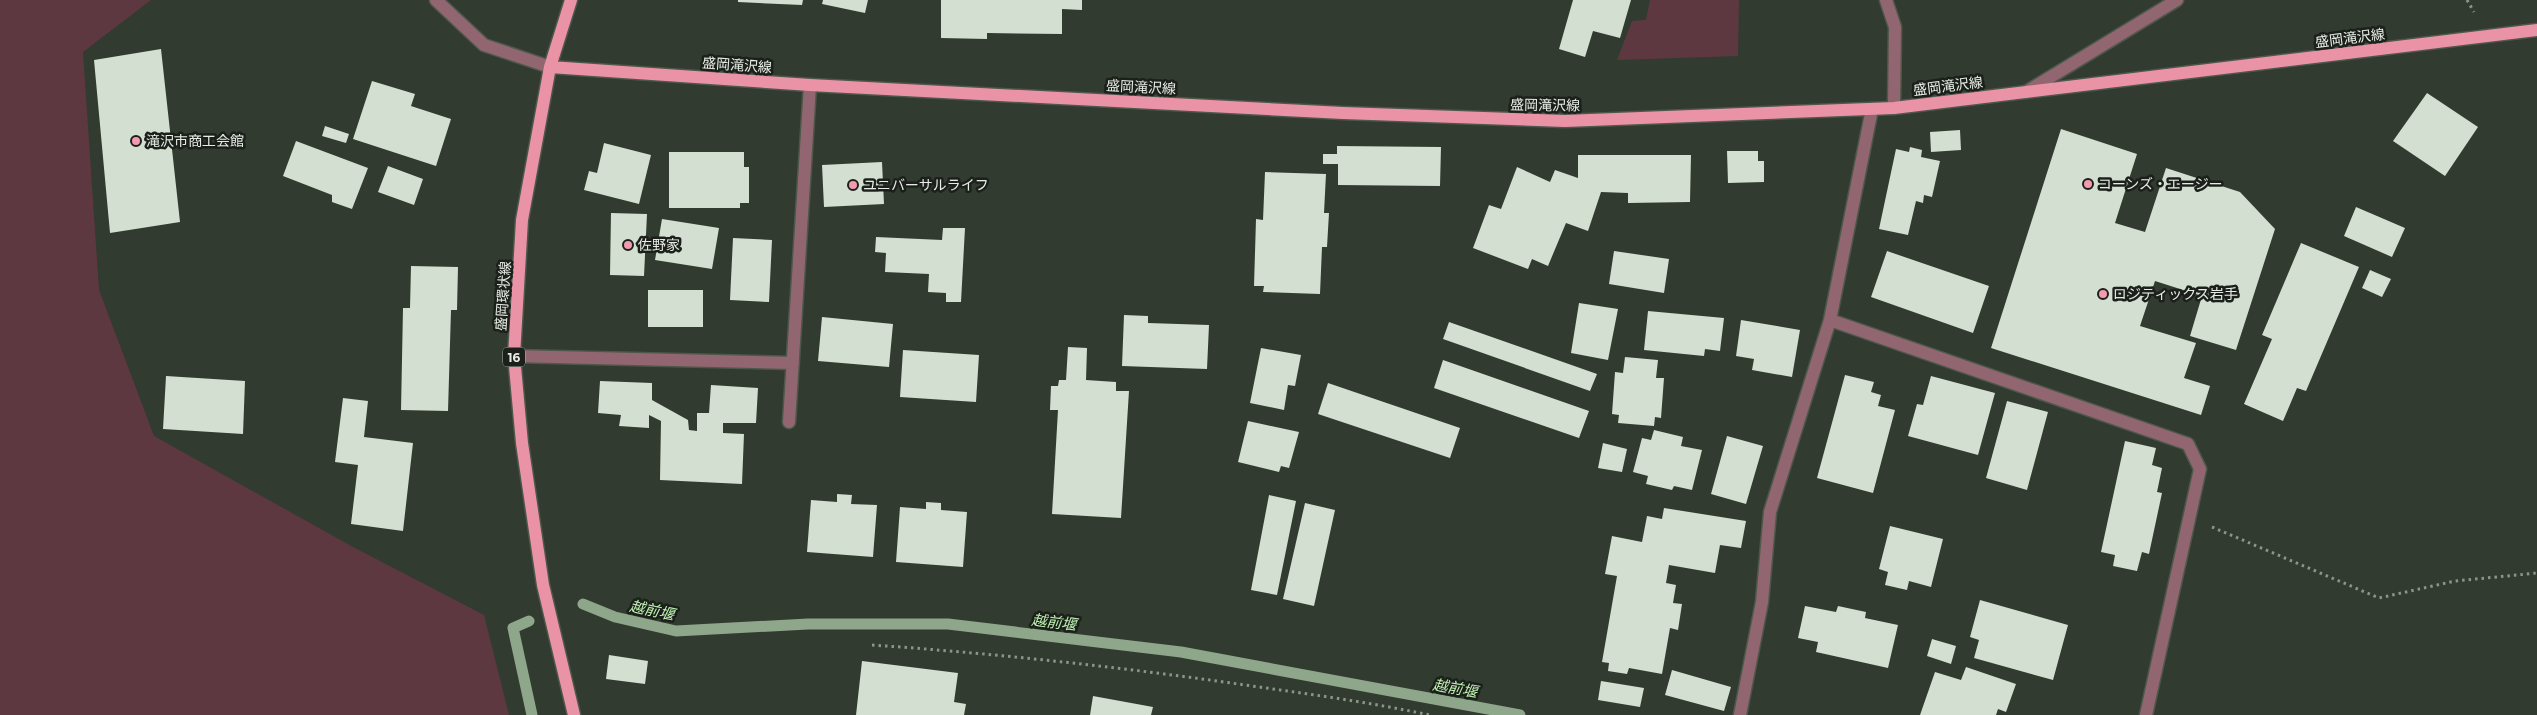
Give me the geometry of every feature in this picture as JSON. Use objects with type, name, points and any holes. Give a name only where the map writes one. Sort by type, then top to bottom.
[{"type":"main road","name":"盛岡環状線","points":[[571,0],[550,67],[522,220],[514,356],[522,443],[543,585],[574,715]]},
{"type":"main road","name":"盛岡滝沢線","points":[[550,67],[810,85],[1343,113],[1565,121],[1894,108],[2537,30]]},
{"type":"street","points":[[436,0],[484,45],[550,67]]},
{"type":"street","points":[[1886,0],[1895,27],[1894,108]]},
{"type":"street","points":[[2026,92],[2177,0]]},
{"type":"street","points":[[790,422],[810,85]]},
{"type":"street","points":[[1740,715],[1762,602],[1770,512],[1830,320],[1872,109]]},
{"type":"street","points":[[1830,320],[2188,444],[2200,470],[2146,715]]},
{"type":"street","points":[[514,356],[793,363]]},
{"type":"path","points":[[2190,517],[2379,598],[2455,581],[2537,572]]},
{"type":"path","points":[[872,645],[1020,656],[1166,673],[1384,705],[1430,715]]},
{"type":"shaded area","points":[[0,0],[151,0],[83,52],[99,290],[154,436],[353,547],[484,615],[509,715],[0,715]]},
{"type":"shaded area","points":[[1650,0],[1739,0],[1738,56],[1617,60],[1632,21],[1646,20]]},
{"type":"building","points":[[738,0],[803,0],[802,5],[738,2]]},
{"type":"building","points":[[823,0],[868,0],[865,13],[822,4]]},
{"type":"building","points":[[941,0],[1082,0],[1082,10],[1062,9],[1062,34],[987,33],[987,39],[941,38]]},
{"type":"building","points":[[1573,0],[1631,0],[1620,38],[1593,31],[1585,57],[1559,49]]},
{"type":"building","name":"滝沢市商工会館","points":[[161,49],[180,222],[110,233],[94,60]]},
{"type":"building","points":[[372,81],[415,94],[411,106],[451,119],[436,166],[353,139]]},
{"type":"building","points":[[2427,93],[2478,127],[2445,176],[2393,141]]},
{"type":"building","points":[[325,126],[349,134],[346,143],[322,136]]},
{"type":"building","points":[[2061,129],[2137,154],[2115,223],[2145,232],[2166,168],[2240,192],[2275,229],[2236,350],[2190,336],[2202,296],[2155,281],[2140,326],[2196,343],[2184,378],[2210,386],[2201,415],[1991,348]]},
{"type":"building","points":[[1960,130],[1961,150],[1931,152],[1930,132]]},
{"type":"building","points":[[296,141],[368,168],[352,209],[332,202],[332,195],[283,176]]},
{"type":"building","points":[[604,143],[651,155],[639,204],[584,190],[589,171],[597,173]]},
{"type":"building","points":[[1337,146],[1441,147],[1440,186],[1338,185],[1338,164],[1323,164],[1323,154],[1337,154]]},
{"type":"building","points":[[1910,147],[1922,150],[1921,157],[1940,161],[1932,197],[1924,195],[1923,203],[1916,201],[1908,235],[1879,229],[1896,149],[1909,152]]},
{"type":"building","points":[[1727,151],[1758,151],[1758,161],[1764,161],[1764,182],[1728,183]]},
{"type":"building","points":[[669,152],[744,152],[744,167],[749,167],[749,203],[740,203],[740,208],[669,208]]},
{"type":"building","points":[[1578,155],[1691,155],[1690,202],[1628,203],[1628,193],[1601,192],[1588,231],[1566,223],[1548,266],[1532,259],[1528,269],[1473,248],[1489,205],[1501,209],[1517,167],[1550,182],[1555,170],[1578,178]]},
{"type":"building","name":"ユニバーサルライフ","points":[[882,162],[884,204],[824,207],[822,165]]},
{"type":"building","points":[[388,166],[423,179],[414,205],[378,192]]},
{"type":"building","points":[[1265,172],[1326,174],[1324,213],[1329,213],[1327,247],[1322,247],[1320,294],[1263,292],[1264,286],[1254,286],[1256,219],[1263,220]]},
{"type":"building","points":[[2356,207],[2405,228],[2392,257],[2344,236]]},
{"type":"building","name":"佐野家","points":[[611,213],[647,214],[644,276],[610,275]]},
{"type":"building","points":[[662,219],[719,228],[712,269],[655,260]]},
{"type":"building","points":[[943,228],[965,228],[961,302],[946,302],[946,293],[928,292],[929,274],[885,272],[886,253],[875,252],[876,237],[942,240]]},
{"type":"building","points":[[733,238],[772,240],[769,302],[730,300]]},
{"type":"building","points":[[2301,243],[2359,267],[2306,391],[2297,388],[2283,421],[2244,404],[2272,339],[2262,335]]},
{"type":"building","points":[[1614,251],[1669,259],[1664,293],[1609,284]]},
{"type":"building","points":[[1887,251],[1989,286],[1973,333],[1871,297]]},
{"type":"building","points":[[411,266],[458,267],[457,310],[451,310],[448,411],[401,410],[403,308],[410,308]]},
{"type":"building","points":[[2370,270],[2391,279],[2382,297],[2362,288]]},
{"type":"building","points":[[648,290],[703,290],[703,327],[648,327]]},
{"type":"building","points":[[1579,303],[1618,309],[1608,360],[1571,353]]},
{"type":"building","points":[[1648,311],[1724,318],[1720,351],[1705,349],[1704,356],[1644,350]]},
{"type":"building","points":[[1124,315],[1148,316],[1148,323],[1209,325],[1207,369],[1122,366]]},
{"type":"building","points":[[822,317],[893,324],[889,367],[818,361]]},
{"type":"building","points":[[1741,320],[1800,330],[1792,377],[1752,370],[1754,359],[1736,356]]},
{"type":"building","points":[[1449,322],[1597,374],[1590,391],[1443,339]]},
{"type":"building","points":[[1068,347],[1087,348],[1086,380],[1116,382],[1116,391],[1129,391],[1121,518],[1052,514],[1058,410],[1050,410],[1051,386],[1058,386],[1059,380],[1066,380]]},
{"type":"building","points":[[1261,348],[1301,355],[1295,386],[1288,385],[1284,410],[1250,403]]},
{"type":"building","points":[[903,350],[979,355],[976,402],[900,397]]},
{"type":"building","points":[[1625,357],[1658,360],[1656,378],[1664,378],[1661,418],[1655,417],[1654,426],[1618,423],[1619,415],[1612,414],[1615,372],[1623,373]]},
{"type":"building","points":[[1443,360],[1589,411],[1579,438],[1434,388]]},
{"type":"building","points":[[1845,375],[1874,382],[1871,392],[1881,395],[1878,406],[1895,410],[1873,493],[1817,478]]},
{"type":"building","points":[[166,376],[245,381],[243,434],[163,429]]},
{"type":"building","points":[[1931,376],[1995,393],[1978,455],[1908,436],[1917,404],[1923,405]]},
{"type":"building","points":[[600,381],[652,383],[652,400],[688,420],[689,430],[697,431],[697,413],[709,413],[711,385],[758,388],[756,423],[723,423],[723,433],[744,434],[742,484],[660,480],[661,421],[649,415],[649,428],[619,426],[621,415],[598,413]]},
{"type":"building","points":[[1328,383],[1460,428],[1450,458],[1318,414]]},
{"type":"building","points":[[343,398],[368,401],[364,437],[413,443],[403,531],[351,524],[358,465],[335,462]]},
{"type":"building","points":[[2007,401],[2048,412],[2027,490],[1986,478]]},
{"type":"building","points":[[1248,421],[1299,432],[1289,468],[1281,466],[1279,472],[1238,462]]},
{"type":"building","points":[[1654,430],[1683,437],[1681,446],[1702,450],[1692,490],[1674,486],[1672,490],[1646,484],[1648,476],[1633,472],[1642,438],[1651,440]]},
{"type":"building","points":[[1727,436],[1763,446],[1746,504],[1711,494]]},
{"type":"building","points":[[2125,441],[2156,448],[2152,465],[2162,468],[2157,492],[2162,493],[2149,554],[2142,552],[2137,571],[2113,566],[2115,555],[2101,552]]},
{"type":"building","points":[[1603,443],[1627,449],[1622,472],[1598,468]]},
{"type":"building","points":[[837,494],[852,495],[851,504],[877,505],[873,557],[807,552],[811,500],[837,502]]},
{"type":"building","points":[[1269,495],[1296,501],[1277,595],[1251,590]]},
{"type":"building","points":[[926,502],[941,503],[941,510],[967,512],[963,567],[896,562],[900,507],[926,509]]},
{"type":"building","points":[[1305,503],[1335,510],[1314,606],[1283,599]]},
{"type":"building","points":[[1664,508],[1746,521],[1741,548],[1720,545],[1715,573],[1669,565],[1666,583],[1676,585],[1673,603],[1682,604],[1678,630],[1670,628],[1662,674],[1629,668],[1627,674],[1608,671],[1609,663],[1602,662],[1617,576],[1605,574],[1612,536],[1642,542],[1647,516],[1662,519]]},
{"type":"building","points":[[1890,526],[1943,539],[1931,587],[1909,581],[1907,590],[1885,585],[1888,572],[1879,569]]},
{"type":"building","points":[[1980,600],[2068,625],[2053,680],[1974,658],[1979,640],[1970,637]]},
{"type":"building","points":[[1805,606],[1836,612],[1838,606],[1866,612],[1865,618],[1898,625],[1888,668],[1816,652],[1818,642],[1798,638]]},
{"type":"building","points":[[1932,639],[1956,646],[1951,664],[1927,656]]},
{"type":"building","points":[[609,655],[648,661],[645,684],[606,679]]},
{"type":"building","points":[[862,661],[958,673],[954,702],[966,704],[964,715],[856,715]]},
{"type":"building","points":[[1966,667],[2016,684],[2006,712],[1998,709],[1996,715],[1920,715],[1935,672],[1961,680]]},
{"type":"building","points":[[1672,670],[1731,687],[1724,711],[1665,695]]},
{"type":"building","points":[[1601,681],[1644,688],[1640,707],[1598,700]]},
{"type":"building","points":[[1093,696],[1153,707],[1151,715],[1090,715]]},
{"type":"waterway","name":"越前堰","points":[[583,604],[615,617],[676,631],[808,624],[948,624],[1181,652],[1520,715]]},
{"type":"waterway","name":"越前堰","points":[[529,621],[513,628],[532,715]]},
{"type":"place","name":"滝沢市商工会館","points":[[136,141]]},
{"type":"place","name":"コーンズ・エージー","points":[[2088,184]]},
{"type":"place","name":"ユニバーサルライフ","points":[[853,185]]},
{"type":"place","name":"佐野家","points":[[628,245]]},
{"type":"place","name":"ロジティックス岩手","points":[[2103,294]]}]
